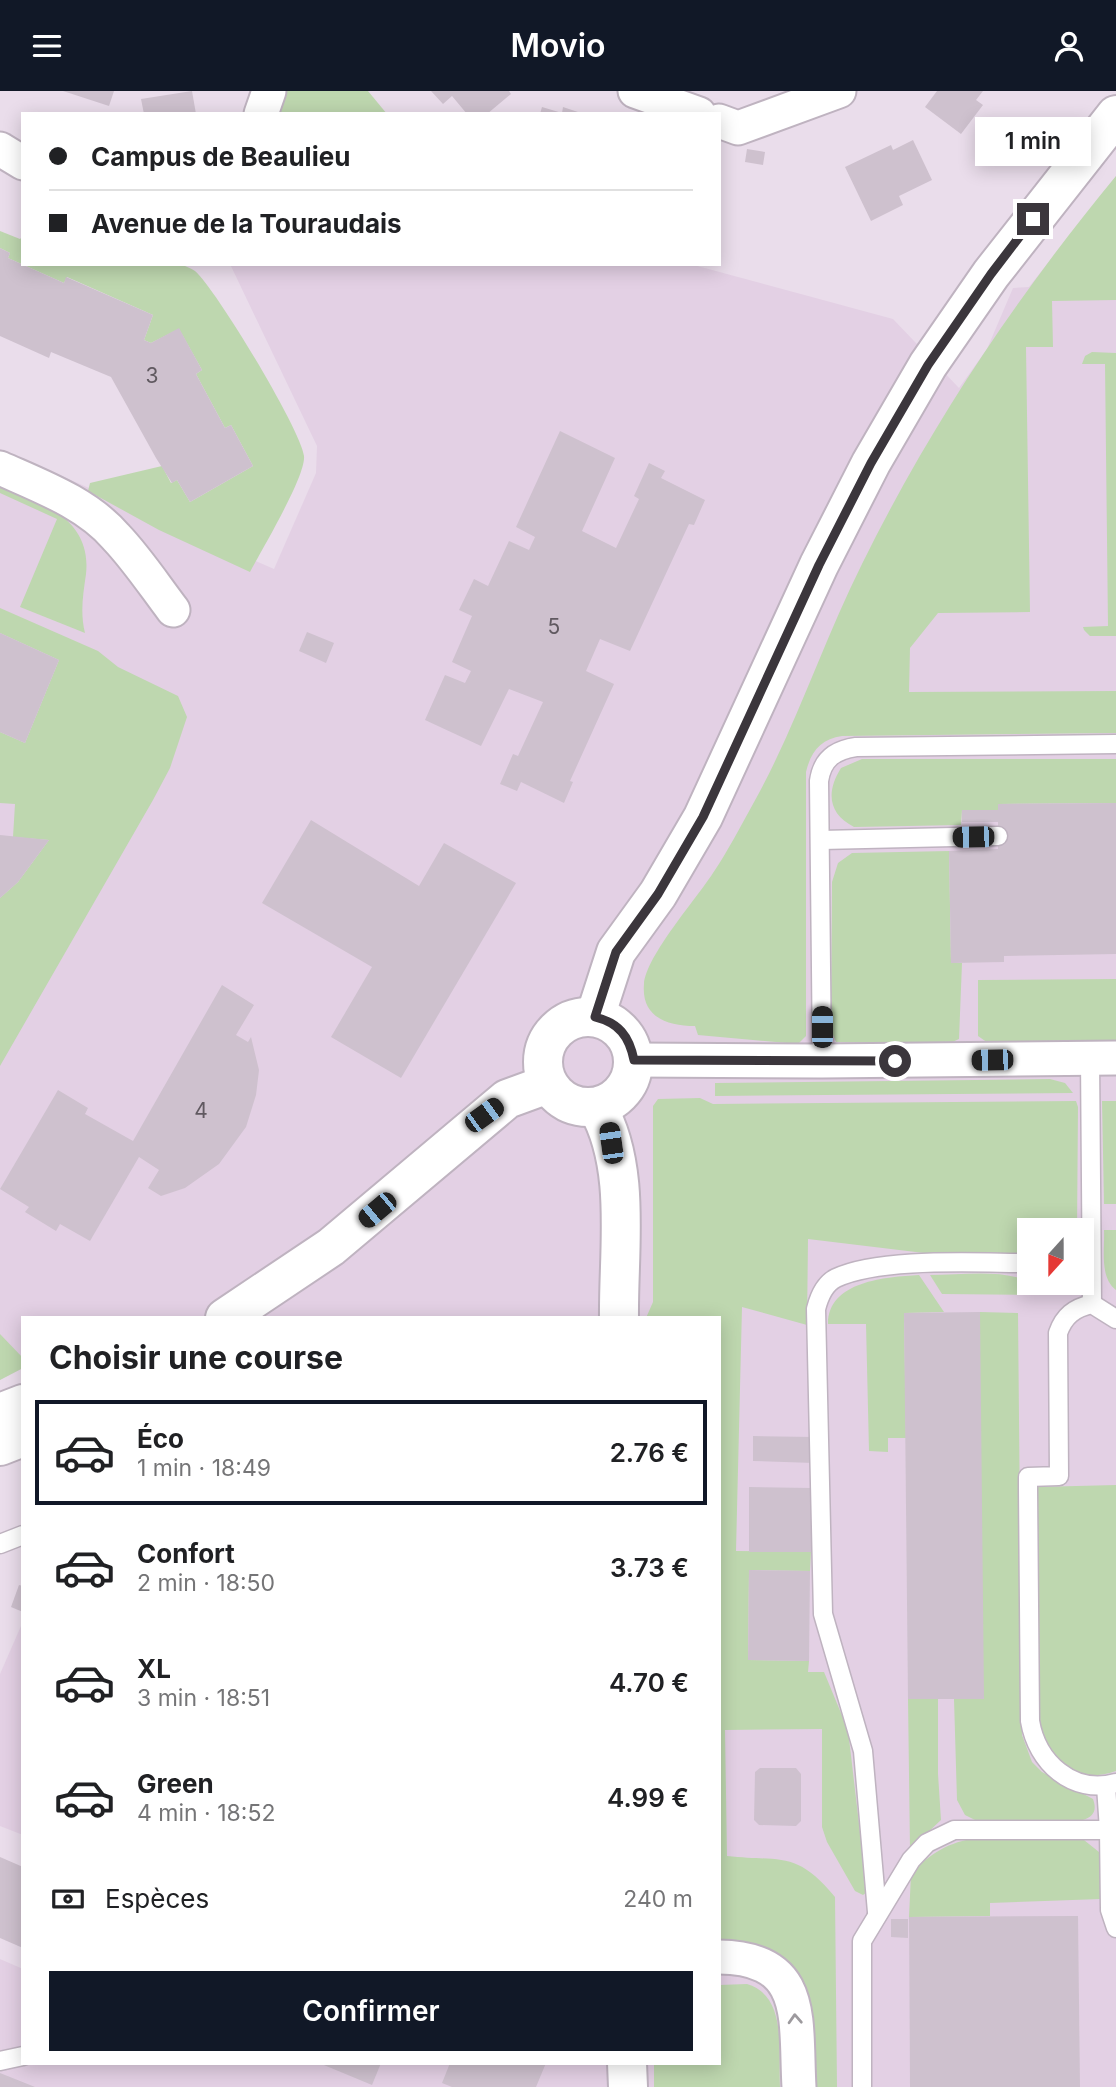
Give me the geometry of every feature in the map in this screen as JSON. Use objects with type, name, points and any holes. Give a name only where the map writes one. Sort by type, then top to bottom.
[{"type":"main road","points":[[595,1017],[616,952],[658,894],[703,817],[819,565],[871,463],[928,365],[991,274],[1116,114]]},
{"type":"main road","points":[[595,1017],[618,1026],[625,1034],[634,1060],[626,1088],[616,1098],[597,1107],[582,1107],[556,1095],[548,1084],[543,1060],[554,1033],[571,1020],[595,1017]]},
{"type":"main road","points":[[228,1316],[331,1247],[507,1099],[548,1084]]},
{"type":"main road","points":[[597,1107],[609,1127],[619,1196],[620,1316]]},
{"type":"main road","points":[[0,1413],[21,1405]]},
{"type":"main road","points":[[0,1446],[21,1438]]},
{"type":"main road","points":[[627,2065],[628,2087]]},
{"type":"street","points":[[262,112],[269,91]]},
{"type":"street","points":[[635,91],[693,112]]},
{"type":"street","points":[[721,122],[738,128],[839,91]]},
{"type":"street","points":[[0,149],[21,162]]},
{"type":"street","points":[[0,468],[49,490],[83,510],[115,535],[173,610]]},
{"type":"street","points":[[634,1060],[1103,1058]]},
{"type":"street","points":[[721,1957],[740,1957],[775,1970],[784,1982],[794,2001],[799,2087]]},
{"type":"lane","points":[[822,1061],[821,768],[840,749],[1116,744]]},
{"type":"lane","points":[[821,840],[998,836]]},
{"type":"lane","points":[[1090,1218],[1103,1058]]},
{"type":"lane","points":[[877,1912],[863,1751],[823,1614],[816,1309],[821,1292],[834,1279],[864,1271],[914,1264],[1017,1263]]},
{"type":"lane","points":[[1091,1295],[1092,1304],[1116,1319]]},
{"type":"lane","points":[[1092,1304],[1070,1313],[1058,1333],[1059,1476],[1028,1477],[1030,1721],[1035,1743],[1044,1761],[1054,1769],[1085,1784],[1111,1784],[1110,1910],[1116,1928]]},
{"type":"lane","points":[[0,1544],[21,1536]]},
{"type":"lane","points":[[862,2087],[862,1941],[877,1912],[911,1860],[941,1835],[974,1829],[1112,1830]]},
{"type":"lane","points":[[0,2061],[21,2056]]},
{"type":"shaded area","points":[[1116,176],[1116,2087],[0,2087],[0,1959],[21,1968],[21,2065],[721,2065],[721,1316],[21,1316],[21,1369],[0,1380],[0,449],[274,569],[316,473],[317,446],[231,266],[697,266],[893,319],[959,388],[987,349],[1013,288],[1029,287]]},
{"type":"shaded area","points":[[21,1626],[21,1834],[0,1826],[0,1674]]},
{"type":"green space","points":[[276,91],[368,91],[385,112],[271,112]]},
{"type":"green space","points":[[1116,176],[1116,300],[1052,301],[1053,347],[1026,347],[1030,612],[938,613],[910,648],[909,692],[1116,691],[1116,733],[842,736],[823,743],[814,752],[806,772],[806,1036],[798,1044],[698,1035],[695,1026],[675,1024],[658,1017],[651,1012],[644,995],[644,984],[653,958],[706,884],[753,804],[796,715],[848,594],[889,512],[947,411],[1010,315],[1079,221]]},
{"type":"green space","points":[[0,231],[21,238],[21,264],[8,258],[10,253],[0,248]]},
{"type":"green space","points":[[26,266],[185,266],[195,271],[206,283],[238,331],[289,419],[304,456],[303,466],[291,496],[250,572],[159,530],[88,491],[90,483],[162,466],[171,483],[177,480],[190,502],[253,466],[231,425],[225,428],[196,374],[202,370],[179,329],[151,343],[144,340],[153,315],[67,277],[64,283]]},
{"type":"green space","points":[[1092,352],[1116,353],[1116,636],[1090,636],[1083,627],[1108,626],[1105,364],[1082,364],[1085,356]]},
{"type":"green space","points":[[0,483],[32,497],[61,515],[81,539],[86,555],[82,611],[85,633],[20,607],[57,519],[0,493]]},
{"type":"green space","points":[[0,608],[98,651],[118,667],[178,696],[187,717],[170,768],[153,800],[0,1066],[0,898],[18,882],[49,840],[13,837],[15,804],[0,803],[0,732],[25,743],[59,660],[0,633]]},
{"type":"green space","points":[[862,759],[1116,759],[1116,803],[998,804],[998,810],[962,810],[961,825],[854,827],[839,816],[832,802],[832,794],[841,768]]},
{"type":"green space","points":[[949,851],[951,962],[962,963],[959,1039],[948,1044],[836,1042],[831,1030],[832,882],[838,863],[852,853]]},
{"type":"green space","points":[[1116,979],[1116,1042],[988,1043],[978,1036],[978,980]]},
{"type":"green space","points":[[1050,1079],[1065,1083],[1073,1093],[715,1096],[715,1083]]},
{"type":"green space","points":[[700,1098],[713,1104],[1076,1101],[1078,1107],[1077,1218],[1017,1218],[1017,1254],[924,1253],[808,1239],[807,1325],[742,1307],[736,1551],[811,1552],[810,1571],[749,1570],[748,1660],[809,1661],[808,1672],[824,1672],[848,1730],[867,1892],[863,1895],[855,1891],[827,1842],[822,1827],[822,1729],[725,1730],[727,1856],[775,1859],[798,1865],[821,1882],[835,1897],[837,2087],[809,2087],[805,2000],[721,1948],[721,1316],[647,1316],[653,1302],[653,1106],[658,1099]]},
{"type":"green space","points":[[1102,1101],[1116,1101],[1116,1204],[1104,1204]]},
{"type":"green space","points":[[1104,1230],[1116,1230],[1116,1290],[1107,1278],[1105,1270]]},
{"type":"green space","points":[[978,1273],[1017,1277],[1017,1295],[942,1294],[930,1275]]},
{"type":"green space","points":[[919,1275],[944,1312],[904,1313],[906,1438],[888,1438],[888,1452],[869,1451],[866,1324],[828,1324],[831,1310],[838,1298],[861,1284],[891,1277]]},
{"type":"green space","points":[[980,1312],[1018,1313],[1022,1735],[1032,1762],[1042,1772],[1093,1799],[1094,1812],[1083,1820],[977,1821],[965,1815],[957,1800],[954,1699]]},
{"type":"green space","points":[[0,1334],[21,1356],[21,1369],[0,1380]]},
{"type":"green space","points":[[1116,1485],[1116,1771],[1089,1775],[1078,1773],[1060,1761],[1039,1729],[1037,1487]]},
{"type":"green space","points":[[908,1699],[938,1699],[941,1820],[910,1849]]},
{"type":"green space","points":[[977,1838],[1084,1840],[1099,1852],[1101,1899],[990,1903],[990,1916],[909,1917],[911,1874],[925,1860],[941,1850],[958,1842]]},
{"type":"green space","points":[[747,1984],[760,1990],[769,2000],[778,2027],[780,2087],[654,2087],[654,2065],[721,2065],[721,1985]]},
{"type":"building","points":[[63,91],[114,91],[109,106]]},
{"type":"building","points":[[192,91],[196,112],[144,112],[141,99]]},
{"type":"building","points":[[431,91],[509,91],[511,94],[489,112],[465,112],[452,96],[443,104]]},
{"type":"building","points":[[937,91],[983,91],[976,100],[983,105],[961,134],[925,107]]},
{"type":"building","points":[[542,107],[559,112],[541,112]]},
{"type":"building","points":[[563,107],[578,112],[562,112]]},
{"type":"building","points":[[913,140],[932,180],[899,196],[903,205],[871,221],[845,167],[891,145],[893,150]]},
{"type":"building","points":[[747,149],[765,152],[763,165],[745,162]]},
{"type":"building","points":[[0,248],[10,253],[8,258],[21,266],[64,283],[66,277],[153,315],[144,340],[151,343],[179,328],[202,370],[196,374],[225,428],[231,425],[253,466],[190,502],[177,480],[172,483],[156,458],[111,377],[51,352],[49,358],[0,336]]},
{"type":"building","points":[[560,431],[615,458],[582,531],[616,548],[639,499],[634,496],[649,463],[665,471],[661,478],[705,500],[694,525],[689,524],[630,651],[600,639],[586,671],[614,684],[570,781],[573,782],[564,803],[521,782],[517,791],[500,784],[513,754],[518,756],[543,702],[509,689],[481,746],[425,720],[445,675],[465,683],[471,671],[452,662],[472,616],[459,610],[474,579],[488,586],[509,541],[529,550],[535,537],[516,527]]},
{"type":"building","points":[[307,632],[334,643],[326,663],[299,651]]},
{"type":"building","points":[[0,633],[59,660],[25,743],[0,732]]},
{"type":"building","points":[[1116,803],[1116,954],[1004,956],[1004,962],[951,963],[949,851],[998,849],[998,822],[962,822],[962,810],[998,810],[998,804]]},
{"type":"building","points":[[311,820],[419,886],[444,843],[516,883],[401,1078],[331,1037],[372,967],[262,903]]},
{"type":"building","points":[[0,835],[49,840],[18,882],[0,898]]},
{"type":"building","points":[[222,985],[254,1005],[236,1035],[248,1042],[251,1037],[259,1070],[256,1095],[246,1127],[219,1164],[185,1188],[161,1196],[148,1188],[159,1170],[139,1157],[90,1241],[60,1224],[56,1231],[25,1212],[29,1207],[0,1189],[58,1090],[88,1108],[85,1114],[133,1141]]},
{"type":"building","points":[[980,1312],[984,1699],[908,1699],[904,1313]]},
{"type":"building","points":[[753,1436],[814,1437],[814,1463],[753,1461]]},
{"type":"building","points":[[749,1487],[811,1488],[811,1552],[749,1552]]},
{"type":"building","points":[[749,1570],[810,1571],[809,1661],[748,1660]]},
{"type":"building","points":[[19,1585],[21,1586],[21,1611],[11,1607]]},
{"type":"building","points":[[760,1768],[796,1768],[801,1774],[801,1821],[796,1826],[759,1825],[754,1820],[755,1772]]},
{"type":"building","points":[[0,1857],[21,1866],[21,1947],[0,1938]]},
{"type":"building","points":[[1078,1916],[1080,2087],[910,2087],[909,1917]]},
{"type":"building","points":[[891,1919],[908,1919],[908,1938],[891,1937]]},
{"type":"building","points":[[324,2065],[380,2065],[372,2085]]},
{"type":"building","points":[[449,2065],[545,2065],[536,2087],[452,2087],[442,2083]]},
{"type":"building","points":[[0,2073],[35,2087],[0,2087]]},
{"type":"route","points":[[895,1061],[634,1060],[625,1034],[618,1026],[595,1017],[616,952],[658,894],[703,817],[744,733],[819,565],[871,463],[928,365],[1033,219]]}]
